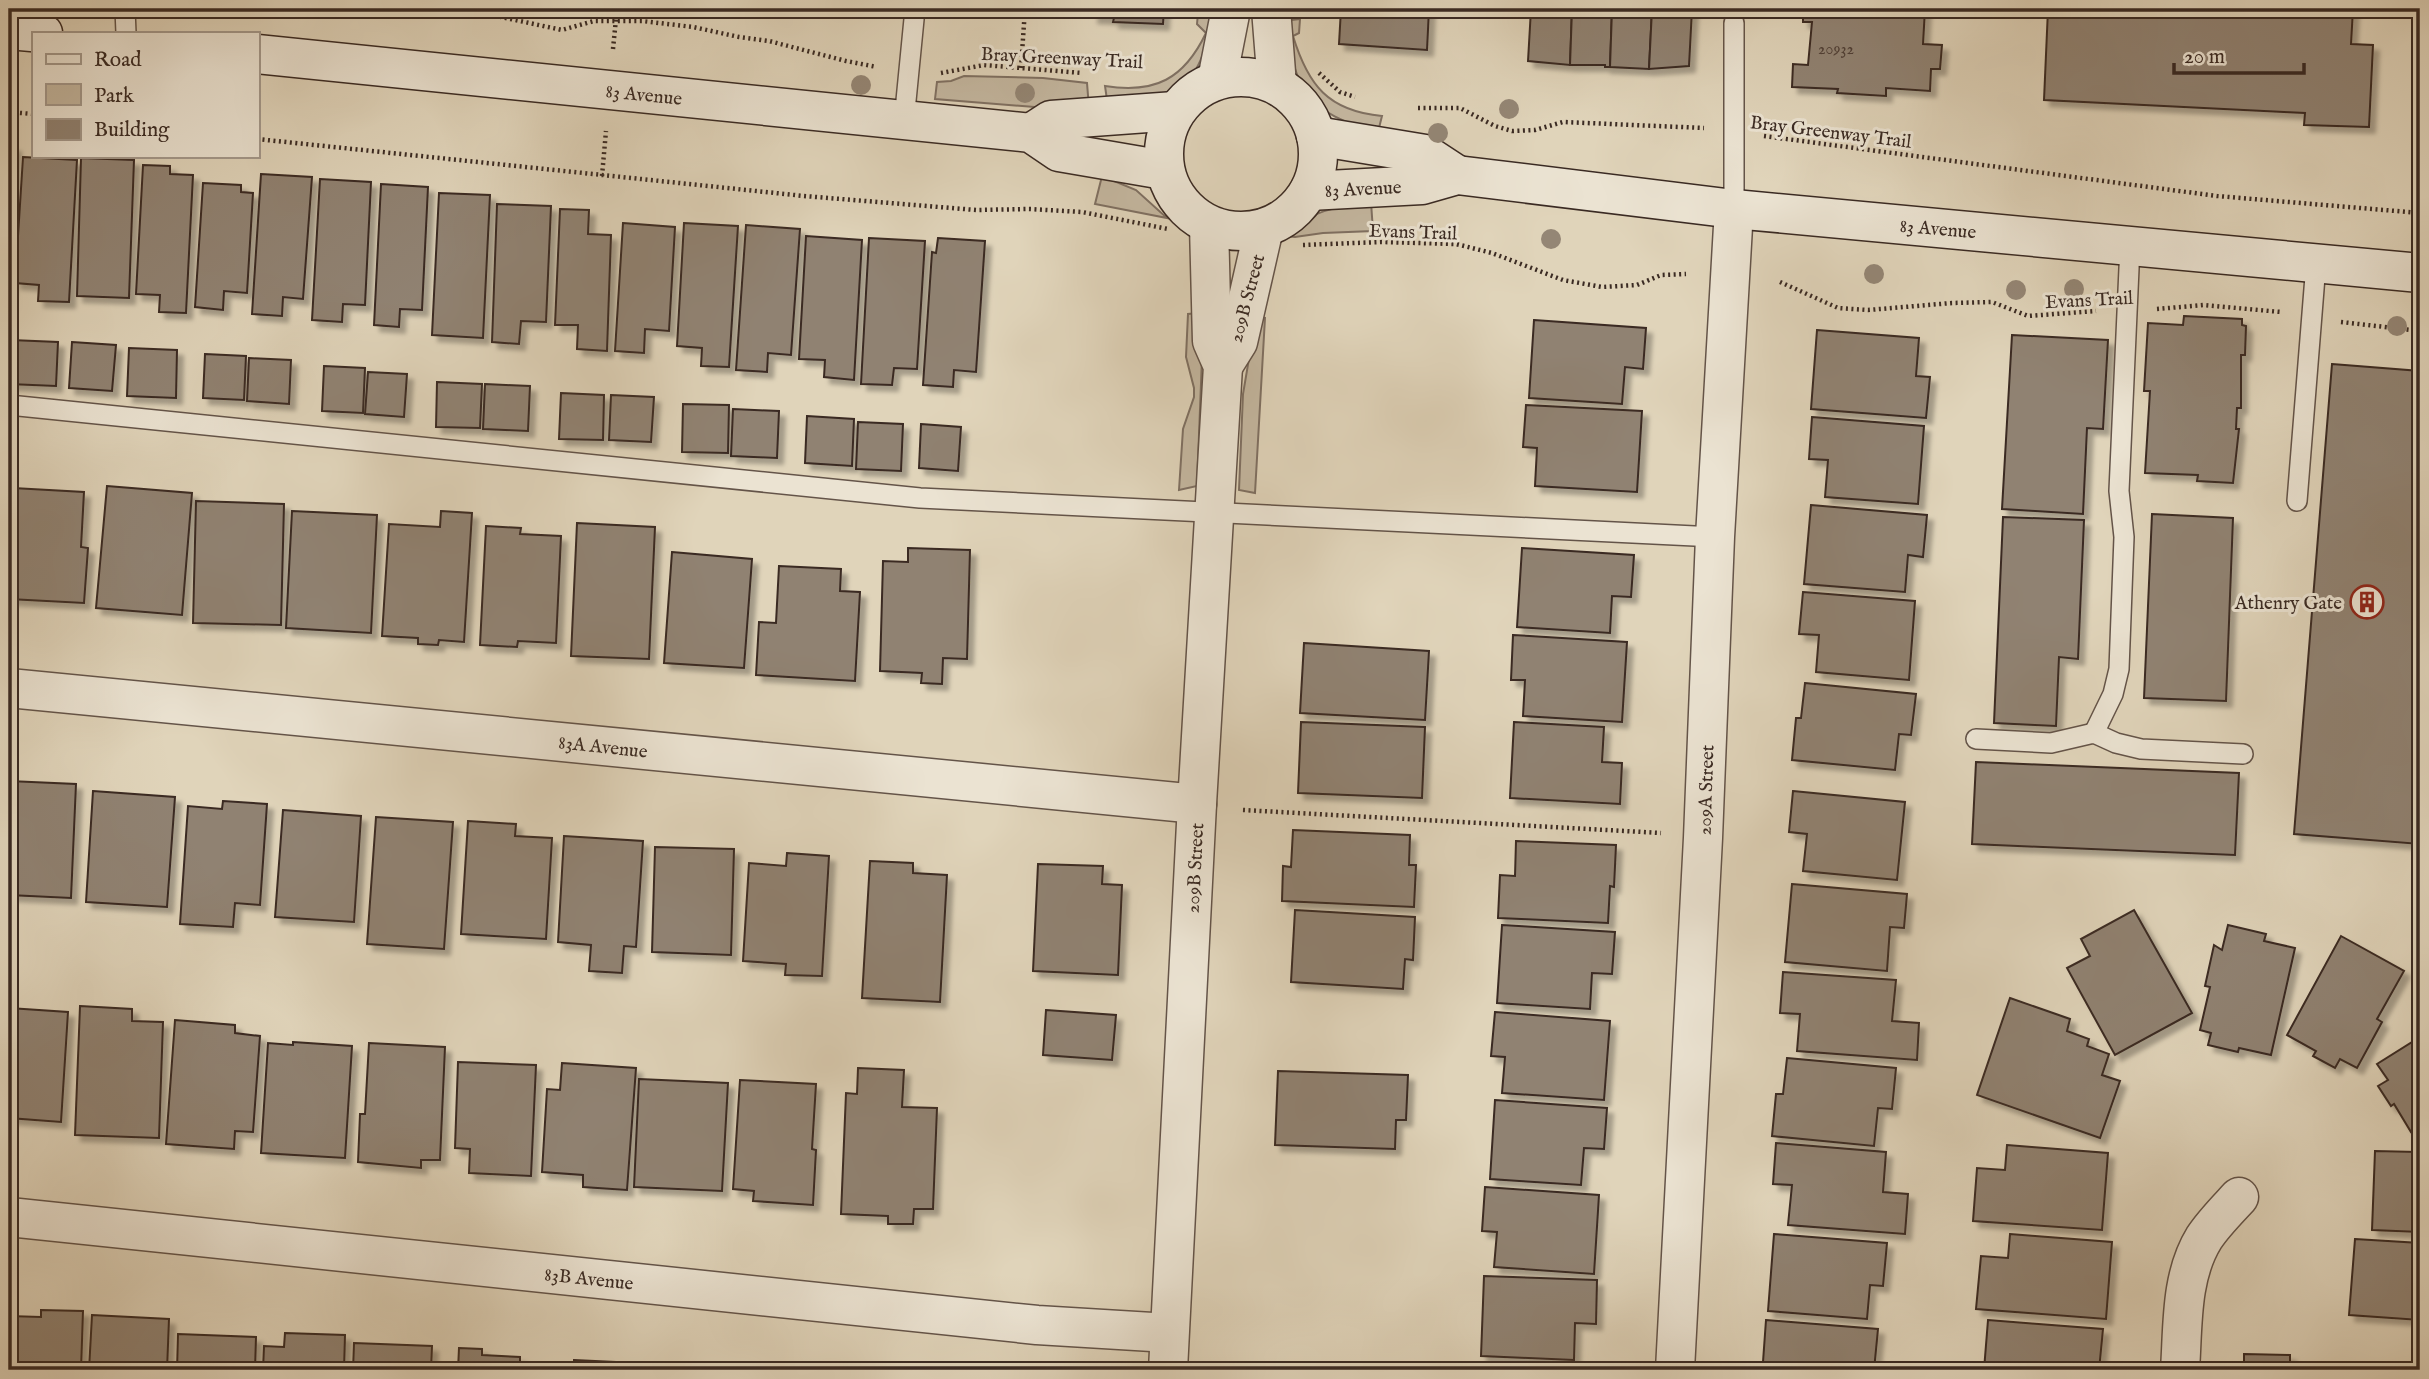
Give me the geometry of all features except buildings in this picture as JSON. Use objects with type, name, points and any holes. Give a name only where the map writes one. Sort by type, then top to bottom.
[{"type":"street","points":[[1217,80],[1231,9]]},
{"type":"street","points":[[1271,9],[1277,85]]},
{"type":"street","points":[[9,30],[32,32]]},
{"type":"street","name":"83 Avenue","points":[[259,54],[1031,133],[1059,152],[1164,170]]},
{"type":"street","points":[[1237,77],[1277,85],[1295,98],[1308,115],[1316,136],[1317,164],[1309,191],[1297,207],[1282,220],[1279,238],[1227,231],[1209,225],[1188,211],[1173,192],[1164,170],[1166,130],[1175,111],[1194,93],[1217,80],[1237,77]]},
{"type":"street","name":"83 Avenue","points":[[1031,133],[1051,120],[1175,111]]},
{"type":"street","name":"83 Avenue","points":[[1316,136],[1425,154],[1457,175]]},
{"type":"street","name":"83 Avenue","points":[[1309,191],[1422,185],[1457,175],[1734,209],[2420,273]]},
{"type":"street","name":"209A Street","points":[[1675,1370],[1703,838],[1715,537],[1734,209]]},
{"type":"street","name":"209B Street","points":[[1168,1352],[1223,366],[1212,341],[1209,225]]},
{"type":"street","name":"209B Street","points":[[1223,366],[1238,342],[1279,238]]},
{"type":"street","name":"83A Avenue","points":[[9,688],[1197,804]]},
{"type":"street","points":[[2180,1370],[2185,1295],[2192,1265],[2204,1238],[2239,1197]]},
{"type":"street","name":"83B Avenue","points":[[9,1217],[1037,1325],[1168,1352]]},
{"type":"lane","points":[[125,9],[126,32]]},
{"type":"lane","points":[[904,121],[915,9]]},
{"type":"lane","points":[[1734,23],[1734,209]]},
{"type":"lane","points":[[2094,733],[2113,694],[2119,669],[2124,537],[2119,491],[2130,246]]},
{"type":"lane","points":[[2297,501],[2316,264]]},
{"type":"lane","points":[[9,405],[920,498],[1715,537]]},
{"type":"lane","points":[[1976,739],[2051,743],[2094,733],[2116,743],[2141,749],[2243,754]]},
{"type":"path","points":[[263,9],[297,12],[333,9]]},
{"type":"path","name":"Bray Greenway Trail","points":[[434,9],[487,14],[562,30],[594,21],[642,21],[693,27],[779,43],[846,61],[936,74],[984,65],[1095,75]]},
{"type":"path","points":[[613,57],[617,9]]},
{"type":"path","points":[[1021,68],[1025,9]]},
{"type":"path","points":[[1313,63],[1317,72],[1340,92],[1361,100]]},
{"type":"path","name":"Bray Greenway Trail","points":[[1411,108],[1460,108],[1495,126],[1512,131],[1535,130],[1563,121],[1693,127],[2217,196],[2420,213]]},
{"type":"path","points":[[9,112],[32,114]]},
{"type":"path","points":[[601,176],[606,126]]},
{"type":"path","points":[[259,139],[601,176],[976,210],[1082,212],[1167,228],[1171,234]]},
{"type":"path","name":"Evans Trail","points":[[1279,238],[1315,243],[1456,244],[1492,253],[1563,280],[1602,288],[1637,285],[1661,275],[1686,274]]},
{"type":"path","name":"Evans Trail","points":[[1780,282],[1838,308],[1848,309],[1992,302],[2028,316],[2204,305],[2281,312]]},
{"type":"path","points":[[2334,321],[2420,331]]},
{"type":"path","points":[[1242,810],[1668,834]]},
{"type":"green space","points":[[1198,13],[1215,18],[1198,65],[1184,85],[1162,98],[1108,107],[1105,86],[1139,88],[1153,85],[1166,80],[1188,62],[1206,33],[1197,24]]},
{"type":"green space","points":[[1300,19],[1299,33],[1293,36],[1314,82],[1334,101],[1347,108],[1382,116],[1378,132],[1335,116],[1320,107],[1308,95],[1294,65],[1284,21]]},
{"type":"green space","points":[[964,76],[1043,78],[1087,83],[1089,108],[1047,108],[935,99],[937,82]]},
{"type":"green space","points":[[1102,176],[1136,190],[1167,218],[1095,204]]},
{"type":"green space","points":[[1371,202],[1373,231],[1284,236],[1313,215]]},
{"type":"green space","points":[[1198,313],[1202,358],[1197,486],[1179,490],[1183,429],[1194,397],[1186,357],[1188,314]]},
{"type":"green space","points":[[1256,317],[1265,318],[1255,493],[1239,490],[1243,394]]},
{"type":"place","name":"Athenry Gate","points":[[2367,602]]}]
